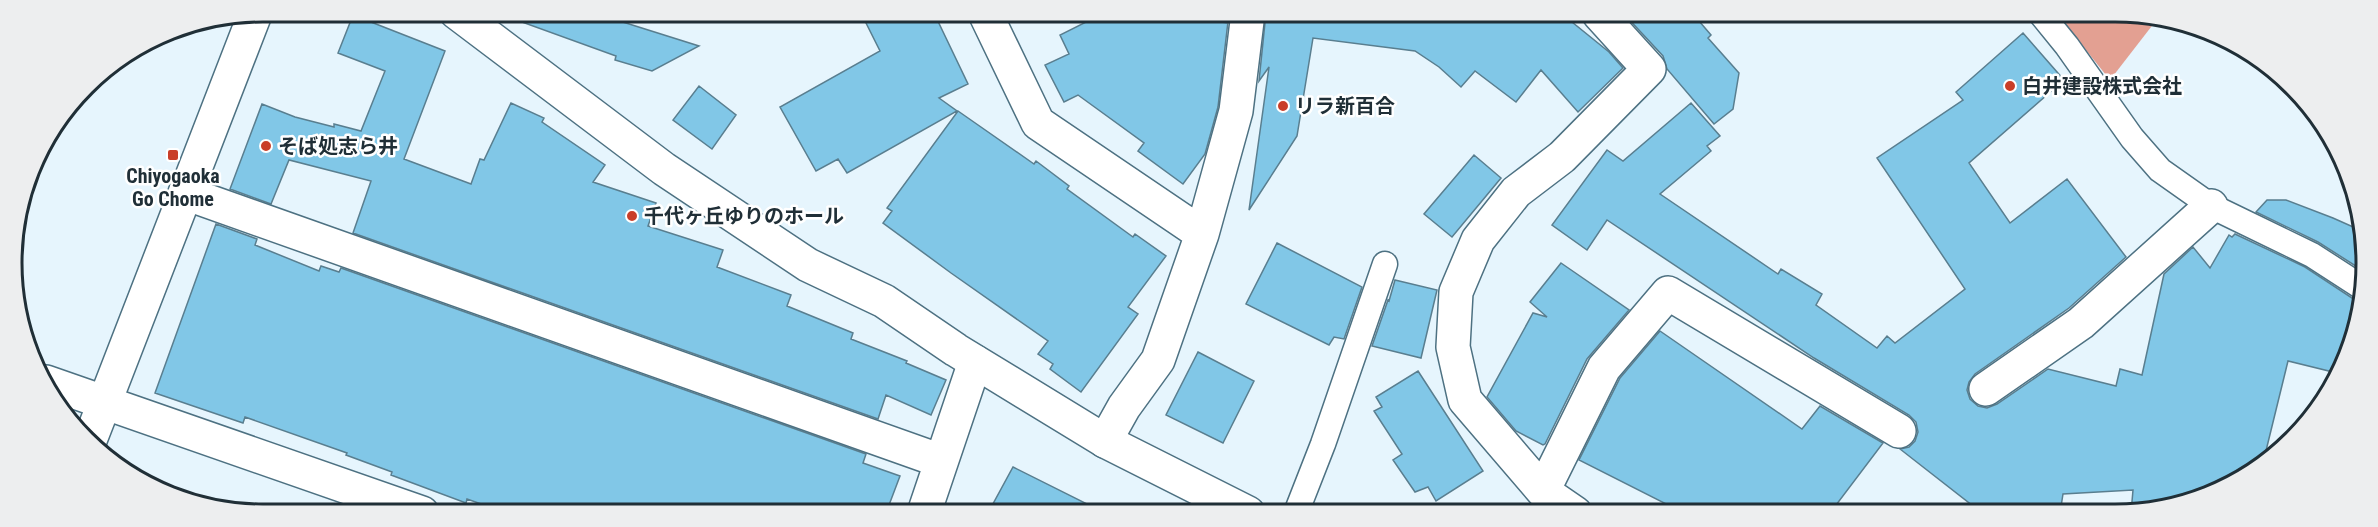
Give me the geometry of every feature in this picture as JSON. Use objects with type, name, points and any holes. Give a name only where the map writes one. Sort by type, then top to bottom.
[{"type":"street","points":[[469,22],[664,169],[808,265],[884,301],[975,362],[1105,441],[1230,504]]},
{"type":"street","points":[[990,22],[1038,123],[1202,234]]},
{"type":"street","points":[[1105,441],[1124,407],[1158,360],[1202,234],[1236,111],[1247,22]]},
{"type":"street","points":[[1562,504],[1544,491],[1465,400],[1453,347],[1456,292],[1478,240],[1516,192],[1562,157],[1649,69],[1606,22]]},
{"type":"street","points":[[92,433],[252,23]]},
{"type":"street","points":[[185,193],[941,461]]},
{"type":"street","points":[[1986,389],[2081,323],[2211,206]]},
{"type":"street","points":[[1544,491],[1604,368],[1668,293],[1899,431]]},
{"type":"street","points":[[927,504],[975,362]]},
{"type":"street","points":[[56,385],[396,504]]},
{"type":"lane","points":[[2048,22],[2132,138],[2160,170],[2211,206],[2312,255],[2355,283]]},
{"type":"lane","points":[[1300,504],[1323,444],[1385,264]]},
{"type":"shaded area","points":[[2063,22],[2114,22],[2152,26],[2110,80]]},
{"type":"building","points":[[350,22],[371,22],[445,51],[404,159],[471,184],[480,159],[484,160],[511,103],[544,118],[542,122],[605,165],[593,182],[656,203],[648,226],[723,250],[717,267],[791,295],[787,306],[853,333],[851,339],[907,361],[906,363],[946,380],[931,415],[886,395],[878,419],[353,233],[371,181],[289,160],[271,204],[230,189],[262,104],[295,117],[361,131],[385,71],[338,53]]},
{"type":"building","points":[[522,22],[623,22],[699,46],[652,71],[615,60],[616,56]]},
{"type":"building","points":[[866,22],[938,22],[968,84],[939,98],[957,111],[847,173],[838,159],[816,171],[780,107],[880,51]]},
{"type":"building","points":[[1086,22],[1228,23],[1218,107],[1205,154],[1183,184],[1138,151],[1144,143],[1078,95],[1064,102],[1045,65],[1069,54],[1060,35]]},
{"type":"building","points":[[1265,22],[1572,22],[1609,52],[1623,68],[1578,112],[1541,70],[1516,102],[1475,71],[1461,87],[1439,67],[1415,51],[1313,38],[1297,136],[1249,210],[1269,67],[1259,81]]},
{"type":"building","points":[[1631,22],[1700,22],[1711,35],[1708,38],[1739,73],[1733,109],[1714,124],[1667,69],[1663,56]]},
{"type":"building","points":[[2023,33],[2064,80],[1969,163],[2010,223],[2067,179],[2126,257],[2069,308],[1975,374],[1967,390],[1970,399],[1978,406],[1987,408],[1997,404],[2048,369],[2116,386],[2120,369],[2142,375],[2164,274],[2193,247],[2210,268],[2229,235],[2232,237],[2235,234],[2305,267],[2353,298],[2343,341],[2330,371],[2288,361],[2266,451],[2221,480],[2192,492],[2162,500],[2132,504],[2133,490],[2063,494],[2061,504],[1970,504],[1900,449],[1909,447],[1915,441],[1918,432],[1916,422],[1909,415],[1814,358],[1607,220],[1587,250],[1552,225],[1607,150],[1623,161],[1691,103],[1720,136],[1707,146],[1711,151],[1660,194],[1778,274],[1781,269],[1822,294],[1816,305],[1877,348],[1887,336],[1895,343],[1965,289],[1877,158],[1963,100],[1956,92]]},
{"type":"building","points":[[699,86],[736,115],[712,149],[673,120]]},
{"type":"building","points":[[958,111],[1034,164],[1036,161],[1069,186],[1067,189],[1133,237],[1135,234],[1166,256],[1128,307],[1138,314],[1081,392],[1050,369],[1053,364],[1038,354],[1048,341],[883,223],[892,211],[887,208]]},
{"type":"building","points":[[1474,155],[1501,178],[1452,237],[1424,214]]},
{"type":"building","points":[[2267,200],[2286,200],[2352,227],[2356,266],[2318,242],[2256,212]]},
{"type":"building","points":[[216,224],[257,239],[255,245],[319,271],[321,266],[339,272],[341,268],[866,454],[863,463],[900,476],[889,504],[481,504],[467,499],[466,503],[391,475],[392,472],[346,455],[347,453],[245,417],[243,423],[155,393]]},
{"type":"building","points":[[1277,243],[1362,287],[1344,339],[1334,337],[1329,345],[1246,304]]},
{"type":"building","points":[[1561,263],[1629,310],[1587,359],[1543,445],[1516,431],[1487,397],[1533,313],[1547,317],[1530,302]]},
{"type":"building","points":[[1395,280],[1437,290],[1421,358],[1372,346]]},
{"type":"building","points":[[1660,331],[1802,429],[1820,406],[1883,443],[1837,504],[1666,504],[1579,460],[1620,378]]},
{"type":"building","points":[[1198,352],[1254,381],[1223,443],[1166,415]]},
{"type":"building","points":[[1418,371],[1483,471],[1436,501],[1428,487],[1415,492],[1393,460],[1402,454],[1374,411],[1382,407],[1376,397]]},
{"type":"building","points":[[1013,467],[1087,504],[993,504]]},
{"type":"place","name":"白井建設株式会社","points":[[2010,86]]},
{"type":"place","name":"リラ新百合","points":[[1283,106]]},
{"type":"place","name":"そば処志ら井","points":[[266,146]]},
{"type":"place","name":"Chiyogaoka Go Chome","points":[[173,155]]},
{"type":"place","name":"千代ヶ丘ゆりのホール","points":[[632,216]]}]
